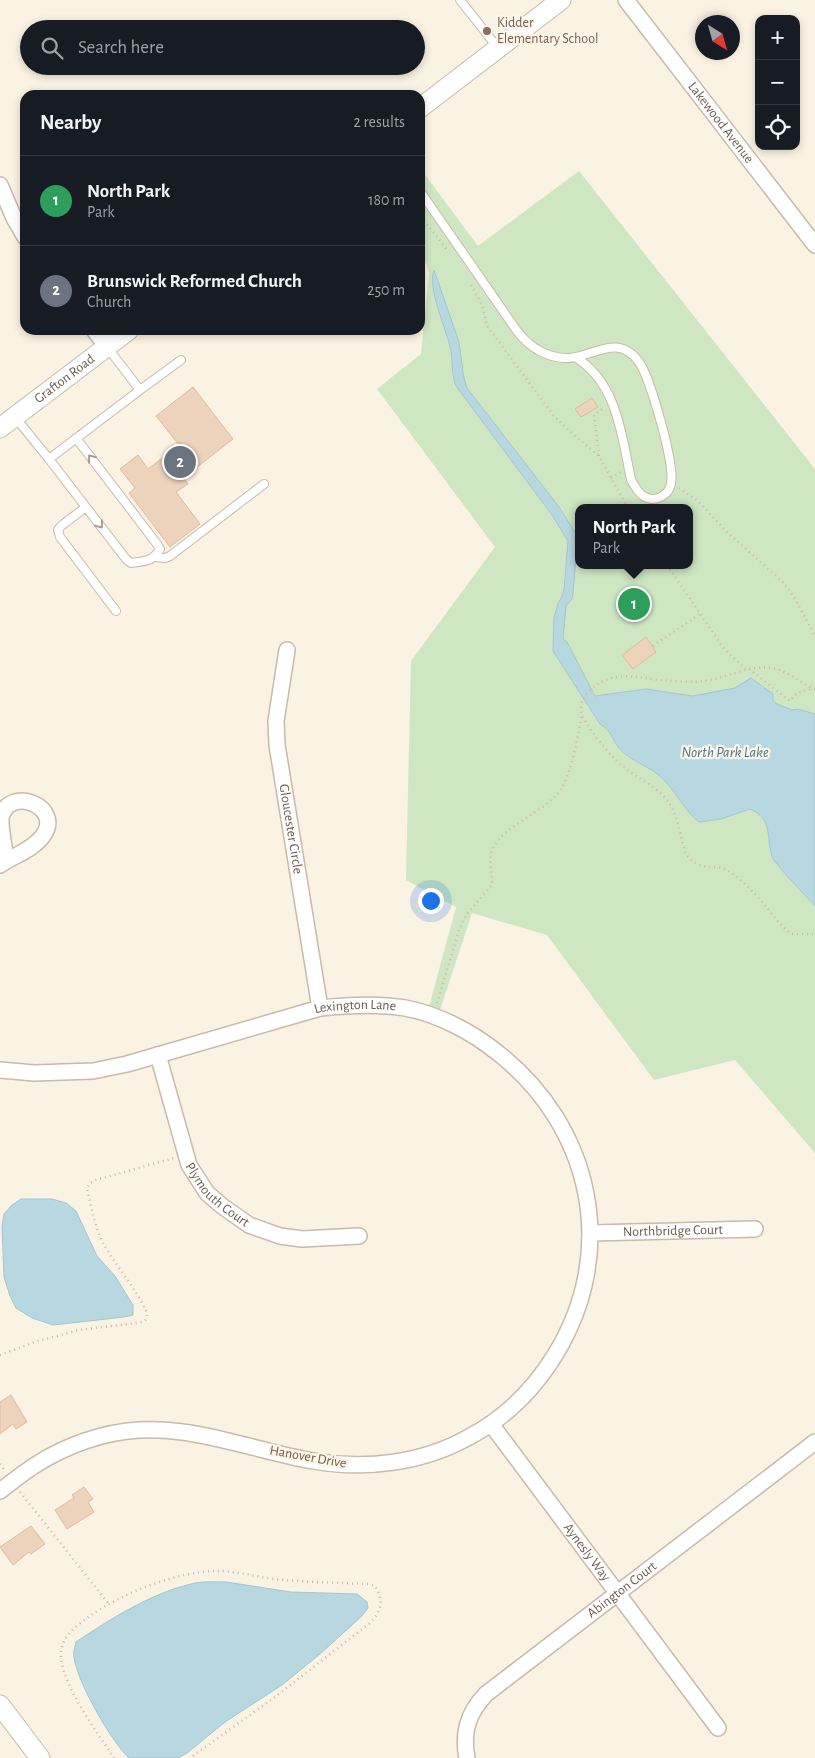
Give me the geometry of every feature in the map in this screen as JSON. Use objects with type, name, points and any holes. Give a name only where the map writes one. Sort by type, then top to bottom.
[{"type":"street","points":[[425,104],[561,0]]},
{"type":"street","name":"Lakewood Avenue","points":[[626,0],[815,245]]},
{"type":"street","points":[[0,185],[20,228]]},
{"type":"street","points":[[98,335],[107,347]]},
{"type":"street","name":"Grafton Road","points":[[0,428],[123,335]]},
{"type":"street","name":"Gloucester Circle","points":[[287,650],[276,721],[277,745],[320,1008]]},
{"type":"street","name":"Lexington Lane","points":[[0,1070],[34,1073],[93,1071],[158,1055],[320,1008],[349,1005],[406,1008],[433,1016],[485,1043],[527,1078],[545,1100],[560,1123],[582,1177],[588,1204],[591,1233]]},
{"type":"street","name":"Plymouth Court","points":[[158,1055],[185,1154],[194,1174],[207,1192],[231,1213],[258,1230],[302,1239],[359,1236]]},
{"type":"street","name":"Northbridge Court","points":[[591,1233],[755,1229]]},
{"type":"street","name":"Hanover Drive","points":[[0,1491],[38,1464],[62,1451],[88,1440],[139,1430],[195,1434],[313,1461],[366,1465],[418,1457],[469,1438],[491,1424],[529,1390],[547,1368],[562,1343],[575,1316],[583,1291],[591,1233]]},
{"type":"street","name":"Aynesly Way","points":[[491,1424],[718,1728]]},
{"type":"street","name":"Abington Court","points":[[467,1758],[465,1732],[469,1718],[481,1699],[815,1442]]},
{"type":"street","points":[[0,1705],[40,1758]]},
{"type":"lane","points":[[460,0],[498,48]]},
{"type":"lane","points":[[425,198],[524,341],[532,347],[562,358],[575,357],[602,349],[621,348],[640,362],[648,377],[666,440],[672,483],[664,495],[650,499],[644,497],[635,487],[621,430],[606,388],[597,375],[575,357]]},
{"type":"lane","points":[[107,347],[140,390]]},
{"type":"lane","points":[[49,459],[181,360]]},
{"type":"lane","points":[[15,417],[131,563],[147,561],[155,557],[160,549],[157,544],[76,438]]},
{"type":"lane","points":[[155,557],[165,558],[170,556],[264,484]]},
{"type":"lane","points":[[86,507],[58,530],[60,536],[116,611]]},
{"type":"path","points":[[425,223],[451,256]]},
{"type":"path","points":[[470,283],[482,305],[487,326],[554,416],[599,456],[626,504]]},
{"type":"path","points":[[599,456],[594,415],[612,402]]},
{"type":"path","points":[[672,483],[699,502],[727,532],[783,582],[793,595],[815,636]]},
{"type":"path","points":[[670,569],[725,650],[790,700],[794,695],[814,689]]},
{"type":"path","points":[[653,646],[701,613]]},
{"type":"path","points":[[433,1016],[459,930],[466,915],[492,884],[490,862],[495,844],[508,832],[550,802],[561,789],[570,769],[582,714],[583,697],[592,689],[604,681],[618,676],[685,682],[703,681],[762,667],[778,670],[814,689]]},
{"type":"path","points":[[582,714],[593,733],[611,755],[621,765],[652,786],[667,800],[674,812],[685,852],[692,860],[704,867],[726,869],[735,875],[759,899],[780,925],[792,934],[815,934]]},
{"type":"path","points":[[0,1355],[38,1341],[79,1330],[144,1322],[146,1320],[146,1311],[140,1300],[109,1255],[102,1241],[87,1188],[90,1183],[96,1180],[185,1154]]},
{"type":"path","points":[[0,1464],[108,1603]]},
{"type":"path","points":[[114,1758],[72,1689],[61,1657],[62,1647],[70,1633],[108,1603],[167,1580],[204,1572],[219,1571],[284,1580],[369,1584],[375,1586],[381,1601],[380,1610],[370,1623],[274,1697],[190,1758]]},
{"type":"green space","points":[[579,171],[815,469],[815,1153],[735,1060],[654,1080],[547,935],[472,913],[440,1010],[429,1007],[456,907],[406,880],[411,661],[495,547],[377,389],[421,354],[423,335],[425,335],[429,274],[425,262],[425,175],[478,246]]},
{"type":"water","name":"North Park Lake","points":[[434,270],[458,339],[467,388],[559,507],[575,532],[575,568],[572,599],[566,606],[563,639],[567,642],[595,696],[646,689],[693,696],[735,688],[751,678],[773,694],[773,701],[777,704],[792,710],[798,709],[815,714],[815,906],[774,860],[765,823],[757,813],[750,809],[721,819],[699,822],[659,775],[629,757],[619,748],[609,732],[600,724],[553,651],[554,618],[564,590],[568,541],[552,515],[456,386],[451,351],[435,298]]},
{"type":"water","points":[[21,1199],[52,1199],[66,1203],[76,1211],[97,1256],[115,1276],[133,1305],[133,1315],[53,1325],[32,1318],[16,1308],[4,1277],[2,1226],[4,1214]]},
{"type":"water","points":[[226,1582],[291,1592],[357,1594],[367,1602],[368,1608],[362,1616],[320,1654],[282,1685],[225,1722],[187,1753],[178,1758],[129,1758],[104,1725],[81,1681],[74,1657],[76,1642],[146,1600],[176,1588],[195,1583]]},
{"type":"building","points":[[193,387],[233,439],[183,478],[188,484],[176,492],[200,524],[170,547],[129,493],[135,488],[120,469],[138,455],[148,469],[179,445],[156,416]]},
{"type":"building","points":[[592,398],[598,407],[581,417],[575,409]]},
{"type":"building","points":[[646,637],[656,652],[633,669],[622,655]]},
{"type":"building","points":[[11,1395],[27,1422],[16,1429],[13,1424],[0,1434],[0,1402]]},
{"type":"building","points":[[84,1487],[93,1499],[88,1502],[94,1512],[67,1529],[55,1510],[74,1498],[72,1495]]},
{"type":"building","points":[[31,1526],[45,1544],[31,1554],[29,1552],[13,1565],[0,1547]]},
{"type":"place","name":"Kidder Elementary School","points":[[487,31]]},
{"type":"place","name":"Brunswick Reformed Church","points":[[180,462]]},
{"type":"place","name":"North Park","points":[[634,604]]}]
